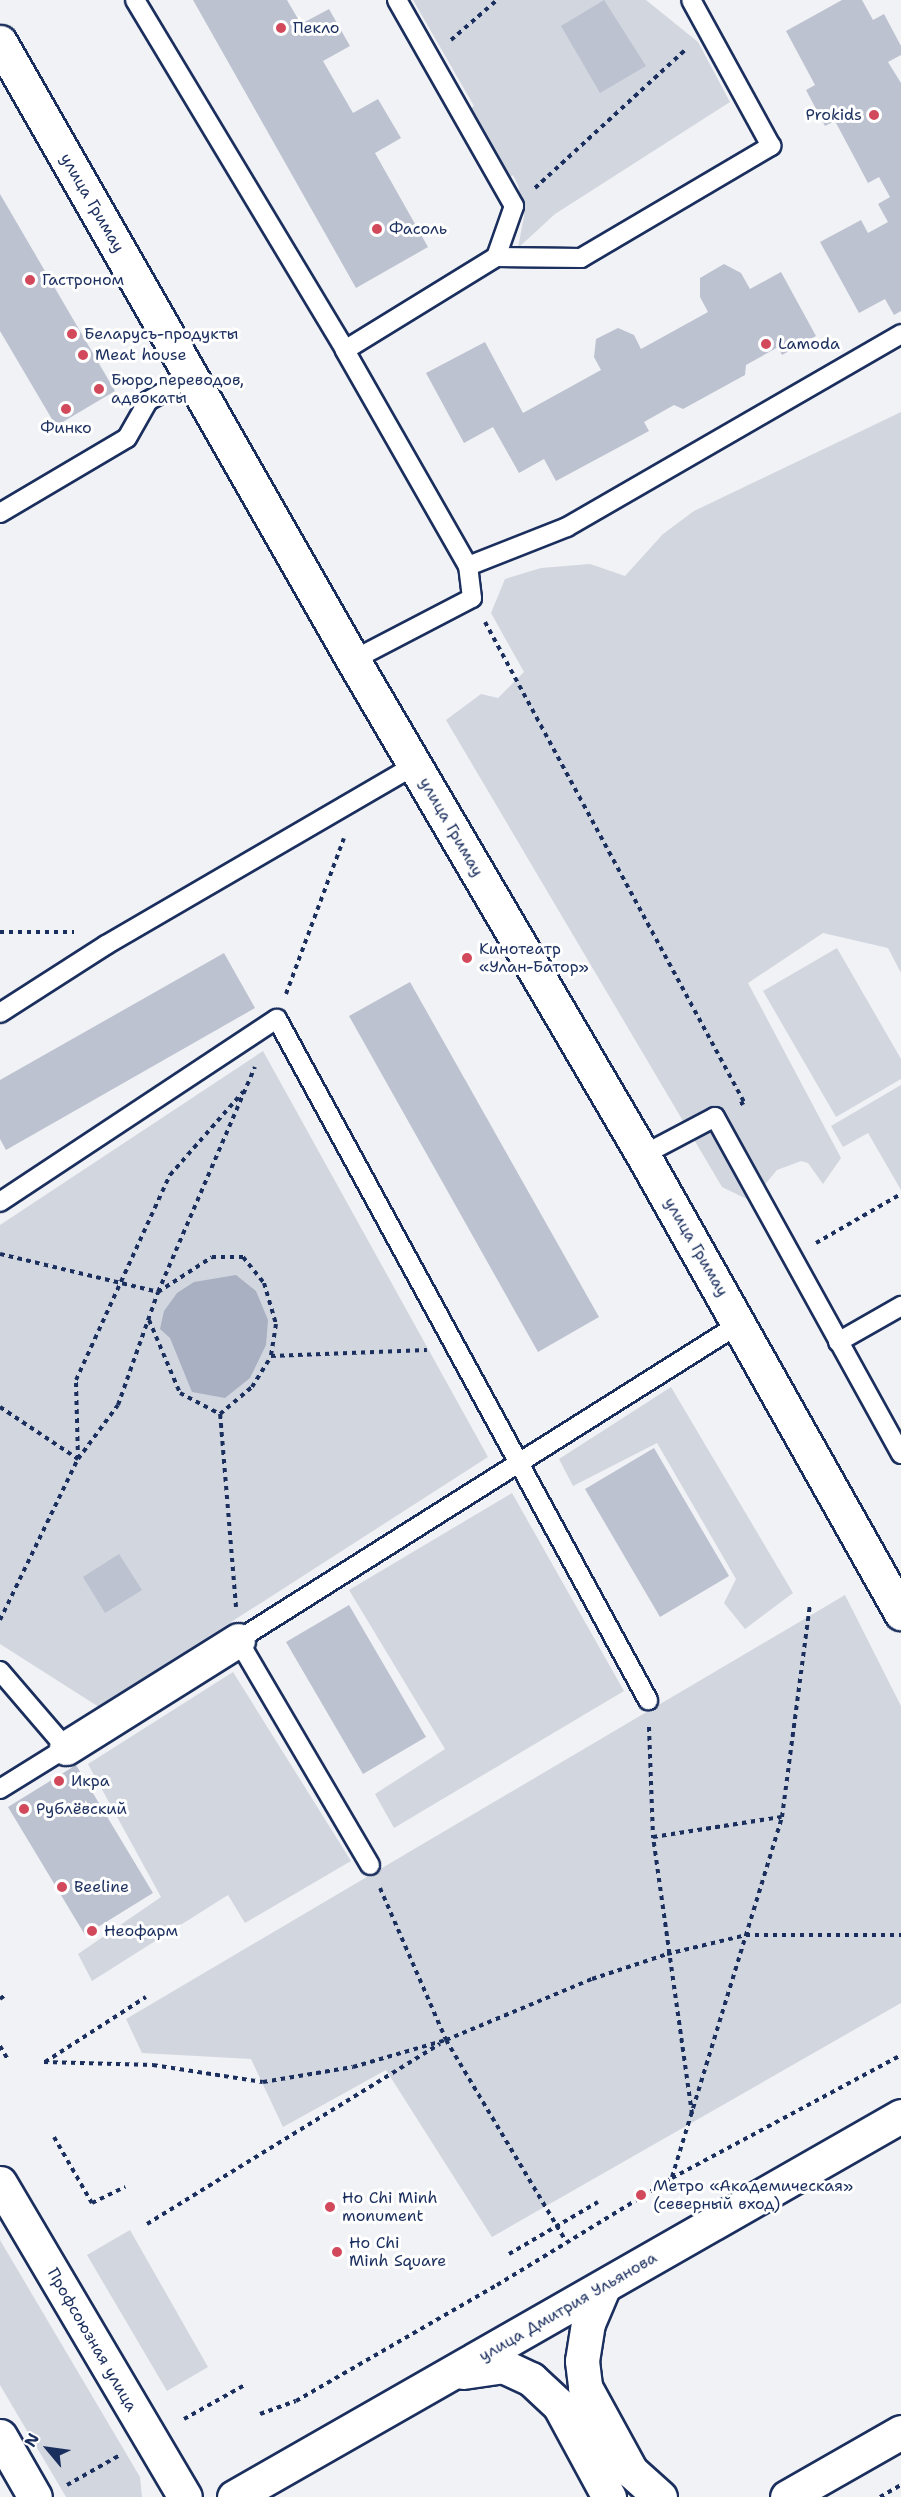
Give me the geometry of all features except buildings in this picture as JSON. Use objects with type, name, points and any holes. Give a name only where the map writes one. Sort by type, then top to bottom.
[{"type":"street","name":"улица Гримау","points":[[0,42],[353,660],[643,1155],[901,1613]]},
{"type":"street","points":[[66,1748],[238,1640]]},
{"type":"street","name":"улица Дмитрия Ульянова","points":[[234,2497],[901,2116]]},
{"type":"street","name":"Профсоюзная улица","points":[[0,2183],[185,2497]]},
{"type":"street","points":[[603,2288],[588,2323],[582,2361],[585,2386],[631,2471],[660,2497]]},
{"type":"street","points":[[450,2374],[503,2366],[531,2379],[559,2405],[609,2497]]},
{"type":"street","points":[[787,2497],[901,2432]]},
{"type":"street","points":[[0,2436],[48,2493]]},
{"type":"lane","points":[[135,0],[345,350],[468,566],[472,598],[353,660]]},
{"type":"lane","points":[[397,0],[514,206],[496,257]]},
{"type":"lane","points":[[345,350],[496,257],[581,258],[771,146],[691,0]]},
{"type":"lane","points":[[468,566],[567,527],[901,334]]},
{"type":"lane","points":[[0,513],[127,438],[148,401],[190,376]]},
{"type":"lane","points":[[0,1012],[106,945],[358,795],[415,765]]},
{"type":"lane","points":[[0,1202],[277,1019],[648,1700]]},
{"type":"lane","points":[[643,1155],[715,1117],[901,1454]]},
{"type":"lane","points":[[838,1342],[901,1306]]},
{"type":"lane","points":[[370,1865],[238,1640],[739,1324]]},
{"type":"lane","points":[[0,1671],[66,1748],[0,1789]]},
{"type":"path","points":[[430,57],[497,0]]},
{"type":"path","points":[[514,206],[707,30]]},
{"type":"path","points":[[472,598],[744,1102],[715,1117]]},
{"type":"path","points":[[0,1620],[78,1459],[118,1405],[158,1292],[277,1019],[328,888],[358,795]]},
{"type":"path","points":[[0,932],[83,932],[106,945]]},
{"type":"path","points":[[78,1459],[76,1380],[170,1174],[245,1089]]},
{"type":"path","points":[[792,1257],[901,1194]]},
{"type":"path","points":[[0,1254],[158,1292],[212,1257],[243,1257],[264,1283],[276,1324],[271,1356],[252,1387],[220,1414]]},
{"type":"path","points":[[149,1318],[180,1393],[220,1414]]},
{"type":"path","points":[[271,1356],[455,1348]]},
{"type":"path","points":[[0,1407],[78,1459]]},
{"type":"path","points":[[220,1414],[238,1640]]},
{"type":"path","points":[[672,2178],[693,2118],[782,1817],[810,1605]]},
{"type":"path","points":[[648,1700],[653,1837],[667,1954],[693,2118]]},
{"type":"path","points":[[653,1837],[782,1817]]},
{"type":"path","points":[[370,1865],[446,2040],[565,2240]]},
{"type":"path","points":[[146,1997],[44,2062],[153,2065],[262,2082],[353,2067],[446,2040],[592,1979],[667,1954],[746,1935],[901,1935]]},
{"type":"path","points":[[147,2224],[446,2040]]},
{"type":"path","points":[[0,2046],[7,2058]]},
{"type":"path","points":[[260,2414],[296,2401],[497,2285],[565,2240],[672,2178],[901,2055]]},
{"type":"path","points":[[54,2138],[92,2203],[124,2187]]},
{"type":"path","points":[[508,2253],[598,2202]]},
{"type":"path","points":[[184,2420],[243,2386]]},
{"type":"path","points":[[48,2493],[125,2452]]},
{"type":"path","points":[[880,2497],[901,2485]]},
{"type":"shaded area","points":[[413,0],[646,0],[698,42],[730,102],[555,214],[518,248],[524,216],[518,185],[513,175],[508,179],[467,111],[474,106]]},
{"type":"shaded area","points":[[901,412],[901,973],[888,948],[823,933],[748,983],[841,1158],[823,1184],[808,1163],[801,1161],[777,1170],[751,1201],[722,1187],[446,720],[481,694],[498,698],[524,672],[491,613],[505,579],[541,568],[590,564],[625,576],[663,534],[694,511]]},
{"type":"shaded area","points":[[837,948],[901,1059],[901,1079],[836,1117],[763,991]]},
{"type":"shaded area","points":[[263,1051],[488,1457],[99,1707],[0,1644],[0,1225]]},
{"type":"shaded area","points":[[901,1085],[901,1190],[868,1133],[843,1147],[831,1126]]},
{"type":"shaded area","points":[[671,1387],[793,1593],[745,1629],[724,1603],[736,1579],[657,1443],[573,1486],[559,1459]]},
{"type":"shaded area","points":[[512,1493],[624,1691],[394,1828],[375,1794],[445,1749],[349,1590]]},
{"type":"shaded area","points":[[845,1595],[901,1706],[901,2003],[492,2237],[386,2070],[283,2127],[251,2059],[142,2053],[126,2019]]},
{"type":"shaded area","points":[[233,1672],[351,1861],[245,1923],[228,1895],[92,1981],[78,1954],[161,1897],[88,1764]]},
{"type":"shaded area","points":[[130,2230],[208,2367],[167,2391],[87,2255]]},
{"type":"shaded area","points":[[0,2240],[140,2477],[142,2497],[66,2497],[0,2385]]},
{"type":"water","points":[[236,1275],[256,1291],[268,1320],[266,1345],[250,1378],[225,1398],[192,1392],[170,1338],[160,1329],[164,1311],[177,1293],[194,1282]]},
{"type":"place","name":"Пекло","points":[[281,28]]},
{"type":"place","name":"Prokids","points":[[874,115]]},
{"type":"place","name":"Фасоль","points":[[377,229]]},
{"type":"place","name":"Гастроном","points":[[30,280]]},
{"type":"place","name":"Беларусъ-продукты","points":[[72,334]]},
{"type":"place","name":"Lamoda","points":[[766,344]]},
{"type":"place","name":"Meat house","points":[[83,355]]},
{"type":"place","name":"Бюро переводов, адвокаты","points":[[99,389]]},
{"type":"place","name":"Финко","points":[[66,409]]},
{"type":"place","name":"Кинотеатр «Улан-Батор»","points":[[467,958]]},
{"type":"place","name":"Икра","points":[[59,1781]]},
{"type":"place","name":"Рублёвский","points":[[24,1809]]},
{"type":"place","name":"Beeline","points":[[62,1887]]},
{"type":"place","name":"Неофарм","points":[[92,1931]]},
{"type":"place","name":"Метро «Академическая» (северный вход)","points":[[641,2195]]},
{"type":"place","name":"Ho Chi Minh monument","points":[[330,2207]]},
{"type":"place","name":"Ho Chi Minh Square","points":[[337,2252]]}]
